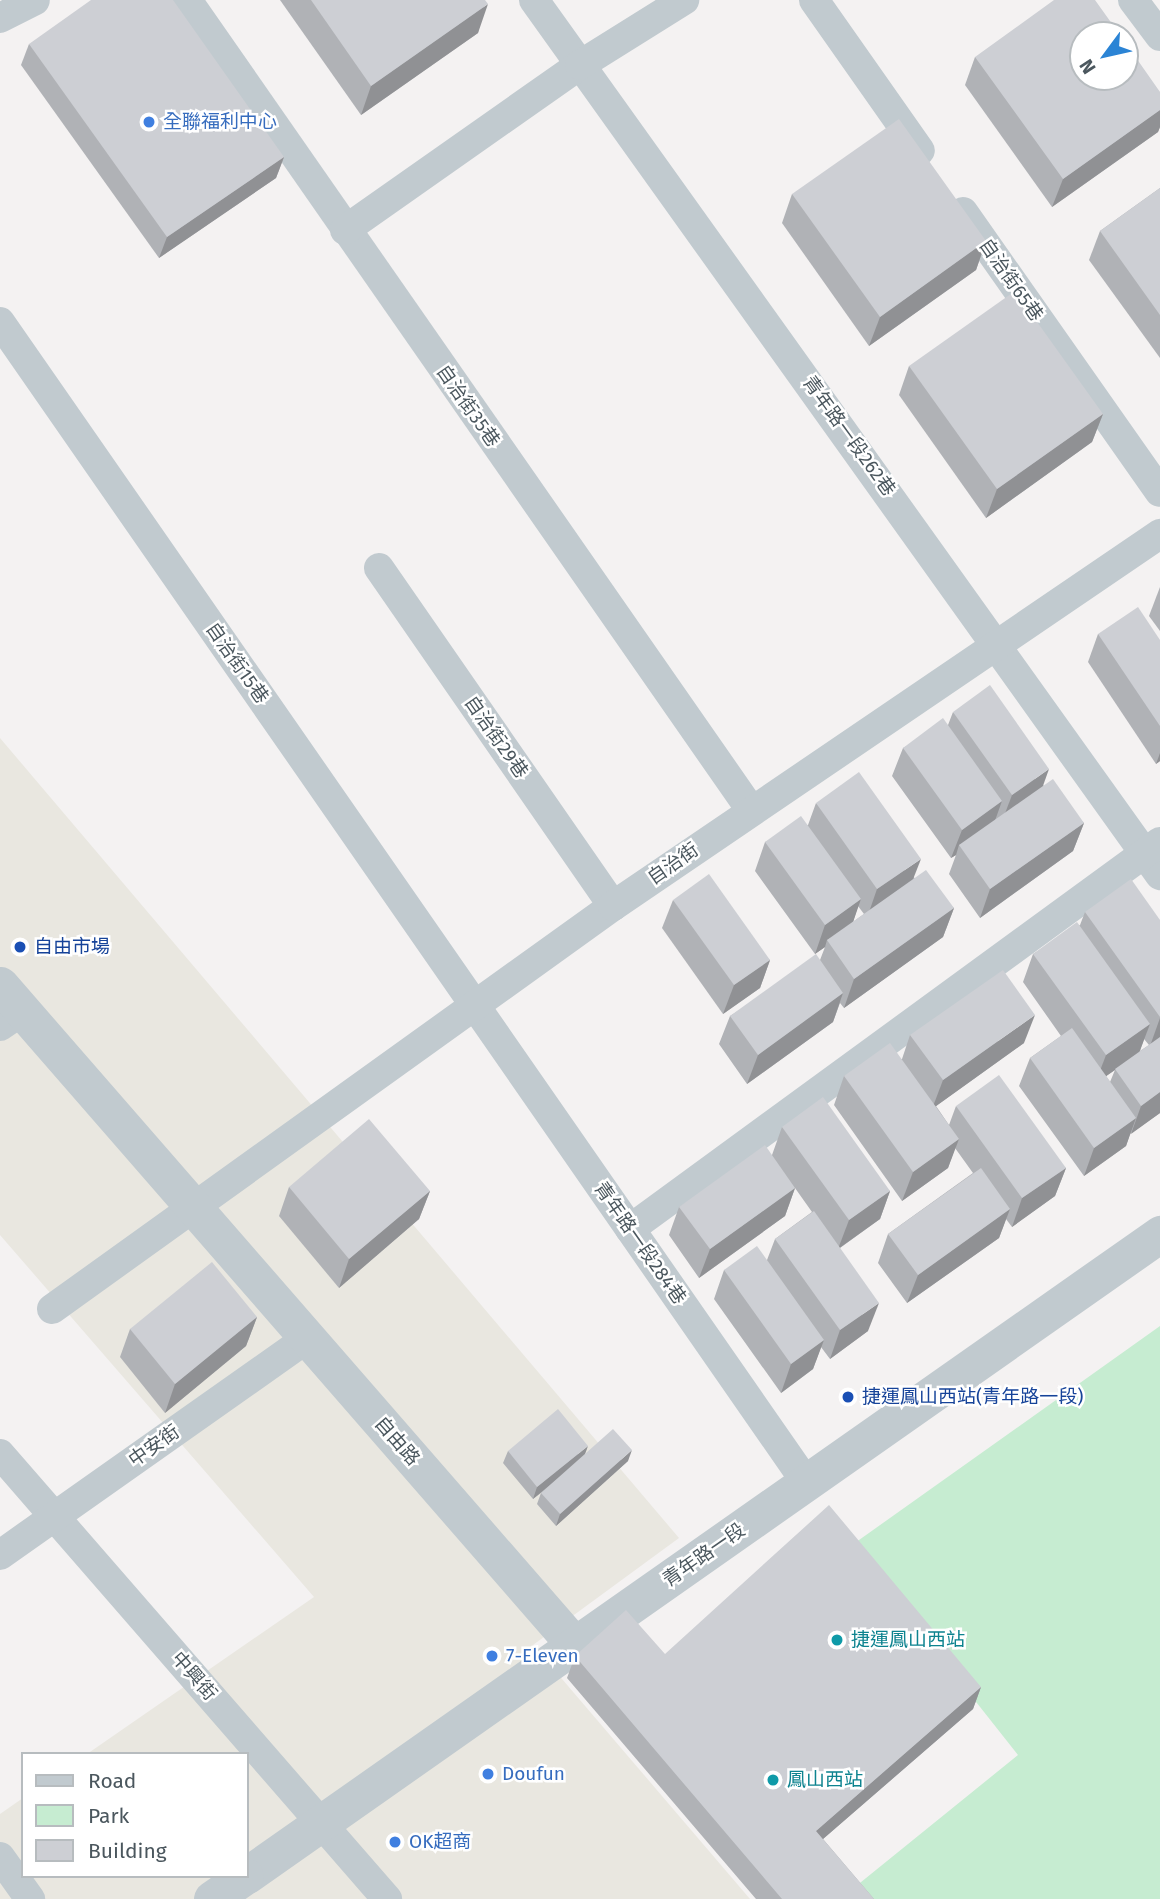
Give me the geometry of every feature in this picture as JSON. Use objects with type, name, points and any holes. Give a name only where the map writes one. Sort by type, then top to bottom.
[{"type":"street","points":[[0,18],[35,0]]},
{"type":"street","name":"自治街35巷","points":[[187,0],[751,810]]},
{"type":"street","name":"青年路一段262巷","points":[[534,0],[1155,857]]},
{"type":"street","points":[[345,230],[580,65],[684,0]]},
{"type":"street","name":"自治街65巷","points":[[814,0],[1160,492]]},
{"type":"street","points":[[1133,0],[1160,36]]},
{"type":"street","name":"自治街15巷","points":[[0,323],[474,1004]]},
{"type":"street","name":"自治街","points":[[52,1309],[613,906],[1160,534]]},
{"type":"street","name":"自治街29巷","points":[[379,568],[613,906]]},
{"type":"street","points":[[630,1229],[1155,857]]},
{"type":"street","name":"青年路一段284巷","points":[[474,1004],[806,1482]]},
{"type":"street","name":"自由路","points":[[7,1007],[195,1207],[635,1715]]},
{"type":"street","name":"青年路一段","points":[[248,1874],[1160,1234]]},
{"type":"street","name":"中安街","points":[[0,1555],[309,1338]]},
{"type":"street","name":"中興街","points":[[0,1454],[387,1899]]},
{"type":"street","points":[[0,1857],[30,1899]]},
{"type":"street","name":"青年路一段","points":[[212,1899],[242,1878]]},
{"type":"shaded area","points":[[0,738],[679,1538],[533,1645],[750,1899],[0,1899],[0,1814],[21,1799],[21,1878],[248,1878],[248,1752],[90,1752],[314,1597],[0,1235]]},
{"type":"green space","points":[[1160,1326],[1160,1899],[857,1899],[850,1891],[1018,1755],[852,1545]]},
{"type":"building","name":"全聯福利中心","points":[[91,0],[173,0],[284,157],[167,237],[29,44]]},
{"type":"building","points":[[311,0],[485,0],[488,4],[371,86]]},
{"type":"building","points":[[1054,0],[1095,0],[1110,21],[1069,21],[1069,91],[1139,91],[1139,62],[1160,92],[1160,110],[1063,179],[975,57]]},
{"type":"building","points":[[899,119],[986,241],[880,317],[792,194]]},
{"type":"building","points":[[1160,188],[1160,315],[1100,231]]},
{"type":"building","points":[[1015,291],[1103,414],[997,489],[909,366]]},
{"type":"building","points":[[1138,607],[1160,640],[1160,726],[1098,634]]},
{"type":"building","points":[[990,685],[1049,769],[1012,795],[953,712]]},
{"type":"building","points":[[943,718],[1002,801],[962,830],[903,748]]},
{"type":"building","points":[[859,772],[921,859],[877,889],[816,803]]},
{"type":"building","points":[[1053,779],[1084,823],[990,889],[959,845]]},
{"type":"building","points":[[801,816],[861,899],[825,925],[765,842]]},
{"type":"building","points":[[926,870],[954,908],[854,979],[827,940]]},
{"type":"building","points":[[709,874],[770,960],[734,985],[673,900]]},
{"type":"building","points":[[1131,879],[1160,920],[1160,1017],[1085,912]]},
{"type":"building","points":[[1077,922],[1150,1024],[1106,1055],[1033,954]]},
{"type":"building","points":[[816,954],[843,993],[758,1055],[730,1016]]},
{"type":"building","points":[[1003,970],[1035,1015],[943,1080],[910,1035]]},
{"type":"building","points":[[1072,1028],[1136,1118],[1094,1148],[1030,1058]]},
{"type":"building","points":[[1160,1037],[1160,1092],[1141,1106],[1115,1069]]},
{"type":"building","points":[[890,1043],[959,1139],[913,1172],[844,1076]]},
{"type":"building","points":[[999,1075],[1066,1168],[1022,1198],[956,1106]]},
{"type":"building","points":[[823,1097],[890,1191],[849,1220],[782,1127]]},
{"type":"building","points":[[369,1119],[430,1191],[349,1259],[289,1187]]},
{"type":"building","points":[[765,1145],[795,1188],[710,1249],[679,1207]]},
{"type":"building","points":[[981,1168],[1010,1209],[918,1275],[888,1234]]},
{"type":"building","points":[[814,1211],[879,1303],[840,1330],[775,1239]]},
{"type":"building","points":[[757,1246],[824,1340],[791,1364],[724,1270]]},
{"type":"building","points":[[212,1262],[257,1317],[175,1384],[130,1329]]},
{"type":"building","points":[[558,1409],[588,1446],[537,1487],[508,1451]]},
{"type":"building","points":[[613,1429],[632,1450],[560,1514],[541,1493]]},
{"type":"building","name":"鳳山西站","points":[[829,1505],[981,1687],[816,1831],[874,1899],[782,1899],[575,1656],[626,1610],[665,1654]]},
{"type":"place","name":"全聯福利中心","points":[[149,122]]},
{"type":"place","name":"自由市場","points":[[20,947]]},
{"type":"place","name":"捷運鳳山西站(青年路一段)","points":[[848,1397]]},
{"type":"place","name":"捷運鳳山西站","points":[[837,1640]]},
{"type":"place","name":"7-Eleven","points":[[492,1656]]},
{"type":"place","name":"Doufun","points":[[488,1774]]},
{"type":"place","name":"鳳山西站","points":[[773,1780]]},
{"type":"place","name":"OK超商","points":[[395,1842]]}]
